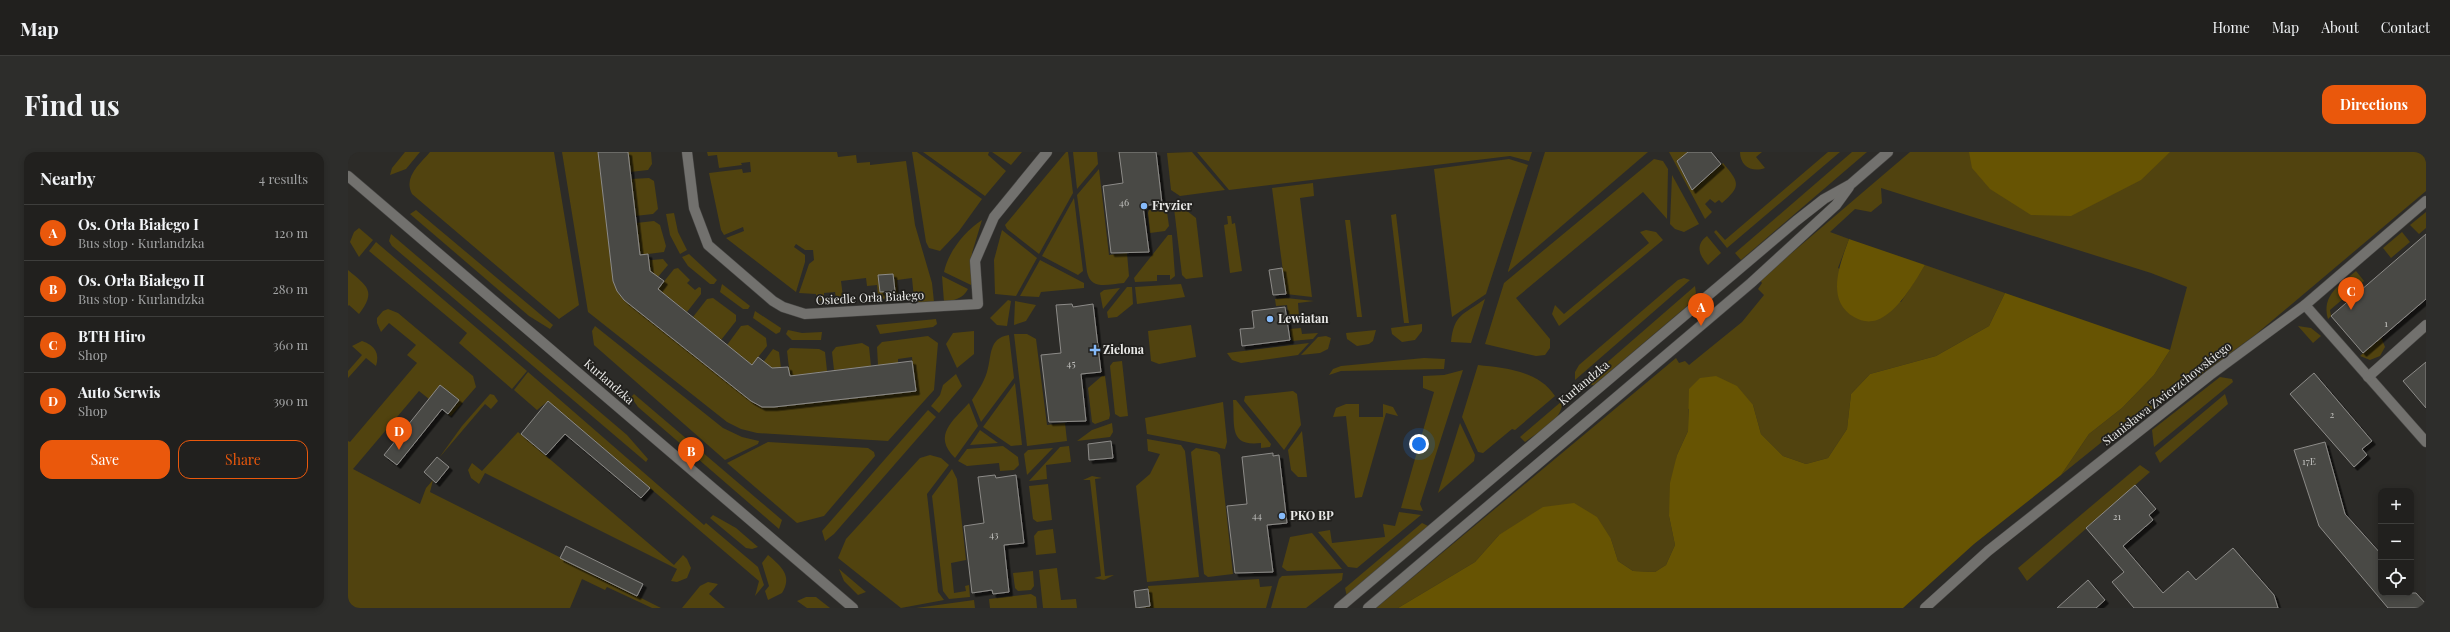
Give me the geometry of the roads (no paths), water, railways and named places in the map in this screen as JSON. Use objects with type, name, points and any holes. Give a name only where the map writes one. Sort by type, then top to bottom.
[{"type":"street","name":"Osiedle Orła Białego","points":[[687,152],[694,208],[708,245],[773,301],[783,307],[805,314],[978,304],[975,261],[989,227],[998,209],[1047,152]]},
{"type":"street","name":"Kurlandzka","points":[[1339,608],[1796,221],[1824,199],[1851,184],[1888,152]]},
{"type":"street","name":"Kurlandzka","points":[[348,176],[853,608]]},
{"type":"street","name":"Kurlandzka","points":[[1368,608],[1751,283],[1836,205],[1851,184]]},
{"type":"street","name":"Stanisława Zwierzchowskiego","points":[[1925,608],[2000,542],[2210,375],[2305,305],[2426,202]]},
{"type":"street","points":[[2305,305],[2426,442]]},
{"type":"street","points":[[2368,377],[2426,325]]},
{"type":"place","name":"Fryzier","points":[[1144,206]]},
{"type":"place","name":"BTH Hiro","points":[[2351,310]]},
{"type":"place","name":"Lewiatan","points":[[1270,319]]},
{"type":"place","name":"Os. Orła Białego I","points":[[1701,326]]},
{"type":"place","name":"Zielona","points":[[1095,350]]},
{"type":"place","name":"Auto Serwis","points":[[399,450]]},
{"type":"place","name":"Os. Orła Białego II","points":[[691,470]]},
{"type":"place","name":"PKO BP","points":[[1282,516]]}]
